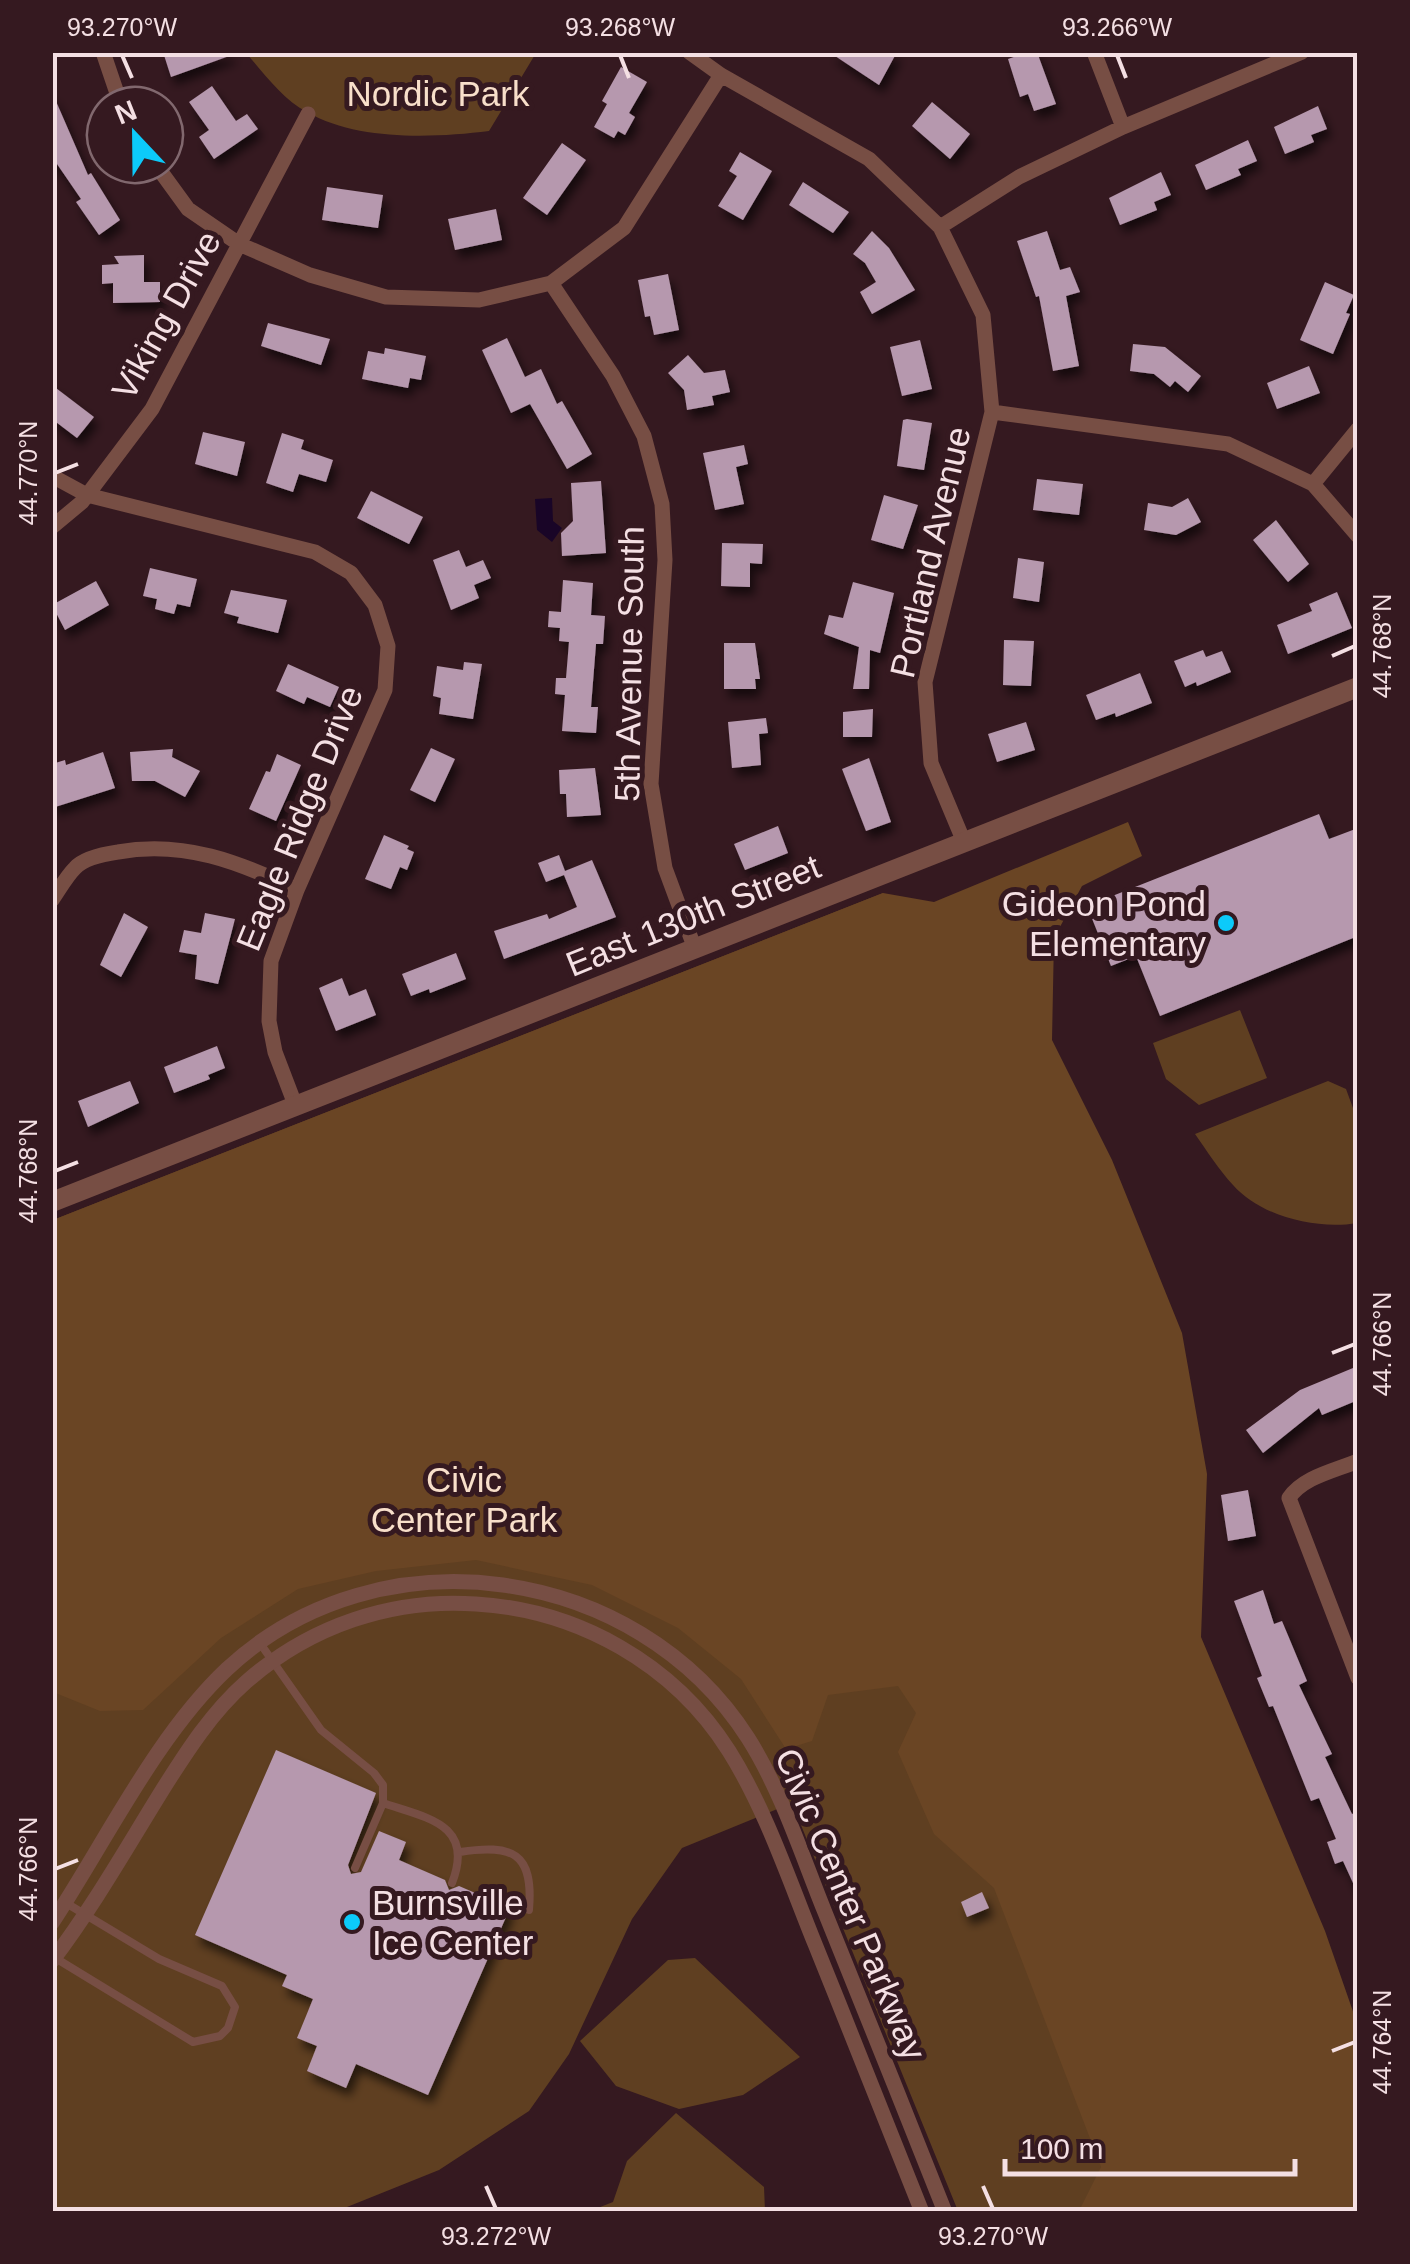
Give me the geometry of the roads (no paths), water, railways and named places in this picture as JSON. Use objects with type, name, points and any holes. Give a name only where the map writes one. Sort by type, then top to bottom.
[{"type":"street","points":[[104,52],[115,85]]},
{"type":"street","name":"Portland Avenue","points":[[688,52],[721,75],[869,159],[940,228],[983,315],[992,412],[926,682],[931,763],[964,842]]},
{"type":"street","points":[[1094,52],[1123,128]]},
{"type":"street","points":[[940,228],[1019,176],[1302,52]]},
{"type":"street","points":[[171,185],[188,208],[239,244],[310,275],[386,297],[479,300],[551,283],[624,228],[721,75]]},
{"type":"street","name":"Viking Drive","points":[[52,528],[87,495],[152,409],[308,114]]},
{"type":"street","name":"5th Avenue South","points":[[551,283],[613,376],[644,436],[662,504],[665,560],[651,784],[665,868],[695,949]]},
{"type":"street","points":[[992,412],[1228,444],[1313,484],[1358,536]]},
{"type":"street","points":[[1313,484],[1358,429]]},
{"type":"street","name":"Eagle Ridge Drive","points":[[52,476],[87,495],[315,552],[351,573],[376,606],[388,646],[384,690],[297,890],[271,961],[268,1021],[296,1107]]},
{"type":"street","name":"East 130th Street","points":[[52,1202],[1358,687]]},
{"type":"street","points":[[52,900],[76,866],[103,855],[135,849],[190,851],[219,857],[246,865],[297,890]]},
{"type":"street","points":[[1358,1461],[1307,1482],[1289,1498],[1358,1678]]},
{"type":"street","name":"Civic Center Parkway","points":[[52,1923],[182,1720],[228,1668],[260,1642],[310,1613],[360,1594],[405,1584],[462,1580],[514,1585],[572,1600],[624,1623],[667,1650],[736,1721],[771,1782],[945,2212]]},
{"type":"street","name":"Civic Center Parkway","points":[[53,1959],[200,1733],[243,1684],[272,1661],[353,1619],[408,1606],[461,1603],[510,1608],[565,1622],[613,1643],[653,1668],[705,1718],[746,1782],[922,2212]]},
{"type":"lane","points":[[260,1642],[321,1730],[380,1779],[382,1802],[355,1868]]},
{"type":"lane","points":[[382,1802],[440,1824],[454,1836],[460,1852],[452,1883]]},
{"type":"lane","points":[[460,1852],[503,1849],[520,1858],[530,1874],[529,1910]]},
{"type":"lane","points":[[53,1959],[192,2042],[207,2041],[228,2028],[235,2007],[222,1986],[159,1960],[66,1903]]},
{"type":"place","name":"Gideon Pond Elementary","points":[[1226,923]]},
{"type":"place","name":"Burnsville Ice Center","points":[[352,1922]]},
{"type":"park label","name":"Nordic Park","points":[[438,93]]},
{"type":"park label","name":"Civic Center Park","points":[[464,1499]]}]
